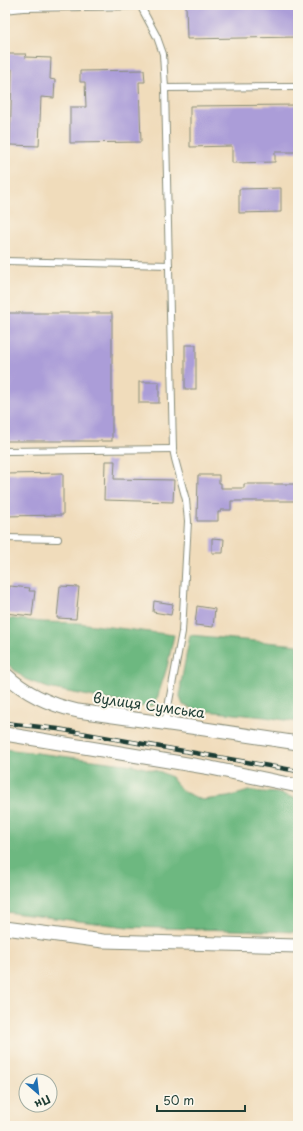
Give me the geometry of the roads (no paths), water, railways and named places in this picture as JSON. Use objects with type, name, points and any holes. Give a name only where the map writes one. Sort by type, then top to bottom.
[{"type":"street","name":"вулиця Сумська","points":[[5,674],[40,700],[78,712],[165,723],[298,743]]},
{"type":"street","points":[[5,734],[211,768],[298,786]]},
{"type":"street","points":[[5,928],[103,941],[298,946]]},
{"type":"lane","points":[[5,10],[23,8],[140,6],[157,37],[162,54],[165,88],[174,449],[175,459],[186,500],[188,522],[182,632],[165,723]]},
{"type":"lane","points":[[165,88],[298,87]]},
{"type":"lane","points":[[5,261],[169,265]]},
{"type":"lane","points":[[5,451],[174,449]]},
{"type":"lane","points":[[5,538],[58,539]]},
{"type":"railway","points":[[5,723],[58,729],[298,771]]}]
